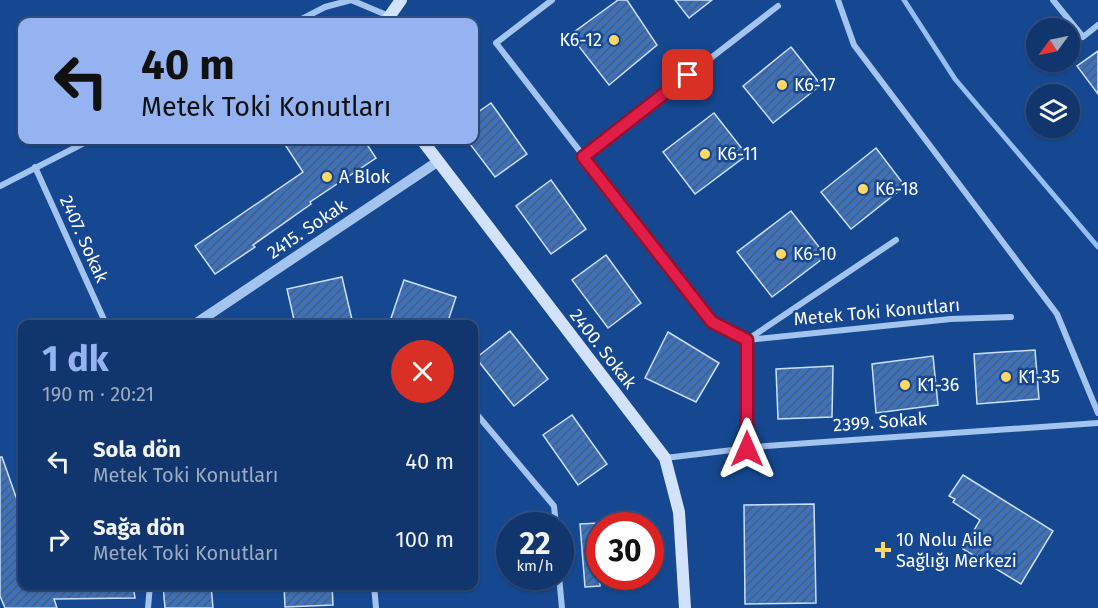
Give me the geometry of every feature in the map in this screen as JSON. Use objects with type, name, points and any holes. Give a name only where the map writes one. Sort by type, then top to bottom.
[{"type":"main road","points":[[390,18],[401,0]]},
{"type":"main road","name":"2400. Sokak","points":[[425,144],[665,458],[679,512],[685,608]]},
{"type":"street","points":[[304,18],[325,7],[351,0],[385,18]]},
{"type":"street","points":[[552,0],[496,43],[712,322],[747,340],[747,449]]},
{"type":"street","points":[[838,0],[854,45],[1057,314],[1098,413]]},
{"type":"street","points":[[1053,0],[1083,37],[1098,25]]},
{"type":"street","points":[[583,157],[778,6]]},
{"type":"street","points":[[0,186],[82,144]]},
{"type":"street","name":"2415. Sokak","points":[[201,320],[437,162]]},
{"type":"street","name":"2407. Sokak","points":[[35,167],[104,320]]},
{"type":"street","name":"Metek Toki Konutları","points":[[747,340],[896,240]]},
{"type":"street","name":"Metek Toki Konutları","points":[[747,340],[951,319],[1011,317]]},
{"type":"street","points":[[478,416],[554,506],[555,512]]},
{"type":"street","name":"2399. Sokak","points":[[665,458],[789,444],[1098,423]]},
{"type":"street","points":[[148,608],[150,590]]},
{"type":"street","points":[[374,590],[376,608]]},
{"type":"street","points":[[561,590],[562,608]]},
{"type":"building","name":"K6-12","points":[[618,0],[627,0],[657,45],[609,85],[570,35]]},
{"type":"building","points":[[675,0],[712,0],[689,18]]},
{"type":"building","name":"K6-17","points":[[791,47],[821,85],[773,123],[743,86]]},
{"type":"building","points":[[1098,51],[1098,94],[1080,70],[1080,64]]},
{"type":"building","points":[[491,103],[527,154],[495,177],[470,144],[478,144],[478,112]]},
{"type":"building","name":"K6-11","points":[[714,113],[747,155],[695,194],[663,152]]},
{"type":"building","points":[[285,144],[367,144],[376,158],[310,202],[311,204],[253,245],[255,247],[215,274],[195,246],[303,172]]},
{"type":"building","name":"K6-18","points":[[876,148],[905,186],[851,229],[821,192]]},
{"type":"building","points":[[551,180],[586,229],[551,254],[516,206]]},
{"type":"building","name":"K6-10","points":[[791,211],[826,256],[772,297],[737,252]]},
{"type":"building","points":[[606,255],[641,303],[608,328],[572,280]]},
{"type":"building","points":[[342,277],[352,320],[294,320],[287,289]]},
{"type":"building","points":[[404,280],[456,297],[448,320],[390,320]]},
{"type":"building","points":[[510,331],[548,379],[514,406],[478,361],[478,356]]},
{"type":"building","points":[[668,332],[719,363],[696,402],[645,378]]},
{"type":"building","name":"K1-35","points":[[1035,350],[1039,399],[977,404],[974,354]]},
{"type":"building","name":"K1-36","points":[[933,356],[938,405],[876,413],[872,364]]},
{"type":"building","points":[[833,366],[832,417],[778,419],[776,369]]},
{"type":"building","points":[[572,415],[607,464],[578,485],[543,435]]},
{"type":"building","points":[[0,457],[2,457],[18,503],[18,590],[134,590],[135,598],[54,599],[57,608],[5,608],[0,596]]},
{"type":"building","points":[[963,475],[1053,531],[1021,584],[963,549],[980,520],[953,502],[955,499],[949,496]]},
{"type":"building","points":[[814,504],[816,603],[745,604],[744,505]]},
{"type":"building","points":[[580,524],[586,524],[586,587],[585,587]]},
{"type":"building","points":[[163,590],[211,590],[213,608],[165,608]]},
{"type":"building","points":[[284,590],[332,590],[333,605],[285,607]]},
{"type":"waterway","points":[[904,0],[955,79],[1098,247]]},
{"type":"place","name":"K6-12","points":[[614,40]]},
{"type":"place","name":"K6-17","points":[[782,85]]},
{"type":"place","name":"K6-11","points":[[705,154]]},
{"type":"place","name":"A Blok","points":[[327,177]]},
{"type":"place","name":"K6-18","points":[[863,189]]},
{"type":"place","name":"K6-10","points":[[781,254]]},
{"type":"place","name":"K1-35","points":[[1006,377]]},
{"type":"place","name":"K1-36","points":[[905,385]]},
{"type":"place","name":"10 Nolu Aile Sağlığı Merkezi","points":[[883,550]]},
{"type":"route","points":[[688,75],[583,157],[712,322],[747,340],[747,449]]}]
